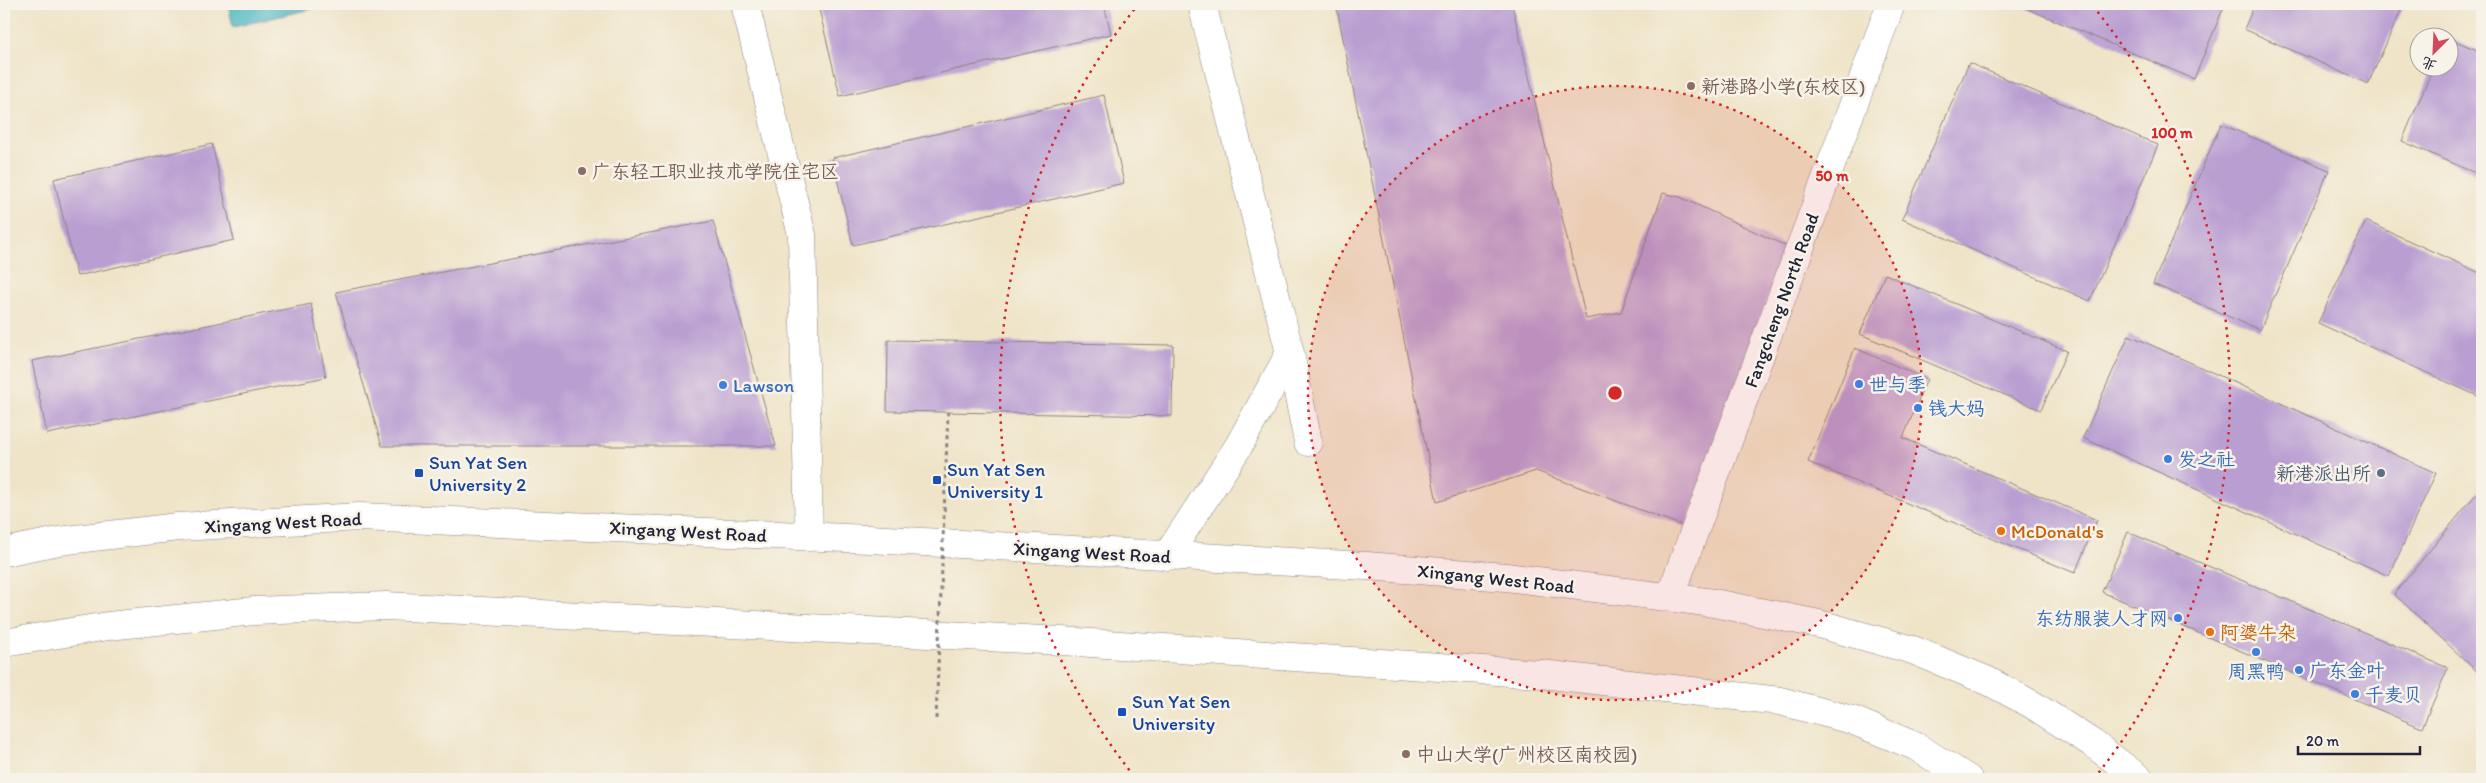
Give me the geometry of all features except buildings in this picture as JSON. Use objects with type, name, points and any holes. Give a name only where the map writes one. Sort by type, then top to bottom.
[{"type":"main road","points":[[745,4],[802,235],[809,536]]},
{"type":"main road","points":[[1202,4],[1290,353],[1308,442]]},
{"type":"main road","name":"Fangcheng North Road","points":[[1670,597],[1891,4]]},
{"type":"main road","points":[[1167,556],[1238,448],[1290,353]]},
{"type":"main road","name":"Xingang West Road","points":[[4,552],[59,541],[178,527],[360,517],[809,536],[1367,566],[1506,577],[1714,603],[1819,624],[1912,650],[1988,681],[2033,705],[2092,742],[2140,779]]},
{"type":"main road","points":[[4,643],[108,626],[254,611],[386,606],[1052,641],[1522,673],[1780,701],[1852,720],[1915,746],[1968,779]]},
{"type":"path","points":[[936,719],[948,412]]},
{"type":"water","points":[[228,4],[333,4],[233,27]]},
{"type":"place","name":"新港路小学(东校区)","points":[[1691,86]]},
{"type":"place","name":"广东轻工职业技术学院住宅区","points":[[582,171]]},
{"type":"place","name":"世与季","points":[[1859,384]]},
{"type":"place","name":"Lawson","points":[[723,385]]},
{"type":"place","name":"钱大妈","points":[[1918,408]]},
{"type":"place","name":"发之社","points":[[2168,459]]},
{"type":"place","name":"Sun Yat Sen University 2","points":[[419,473]]},
{"type":"place","name":"新港派出所","points":[[2381,473]]},
{"type":"place","name":"Sun Yat Sen University 1","points":[[937,480]]},
{"type":"place","name":"McDonald's","points":[[2001,531]]},
{"type":"place","name":"东纺服装人才网","points":[[2178,618]]},
{"type":"place","name":"阿婆牛杂","points":[[2210,632]]},
{"type":"place","name":"周黑鸭","points":[[2256,652]]},
{"type":"place","name":"广东金叶","points":[[2299,670]]},
{"type":"place","name":"千麦贝","points":[[2355,694]]},
{"type":"place","name":"Sun Yat Sen University","points":[[1122,712]]},
{"type":"place","name":"中山大学(广州校区南校园)","points":[[1406,754]]}]
